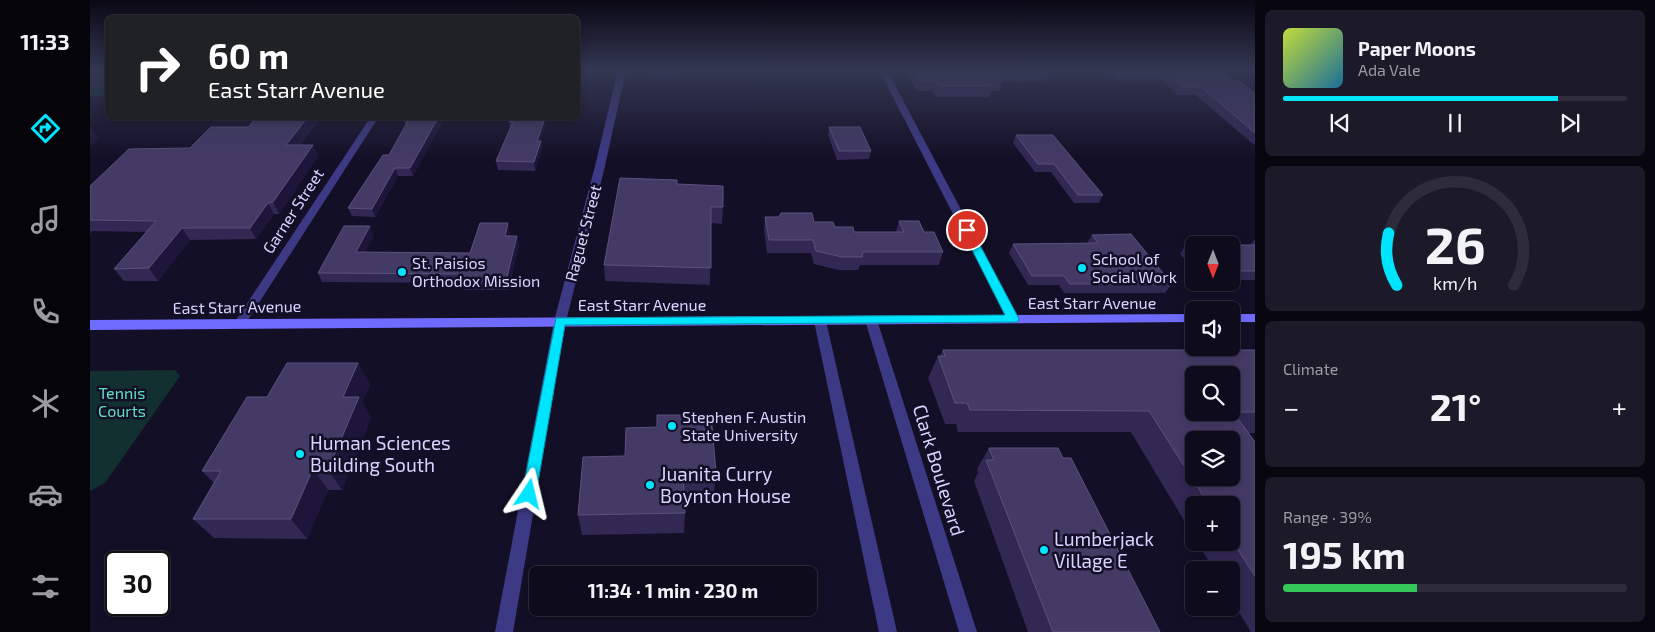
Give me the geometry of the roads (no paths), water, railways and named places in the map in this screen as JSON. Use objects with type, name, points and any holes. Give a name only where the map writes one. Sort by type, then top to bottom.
[{"type":"main road","name":"East Starr Avenue","points":[[90,325],[1185,318]]},
{"type":"main road","points":[[1240,318],[1255,318]]},
{"type":"street","name":"Raguet Street","points":[[504,632],[560,321],[615,99]]},
{"type":"street","points":[[898,99],[1013,319]]},
{"type":"street","name":"Garner Street","points":[[240,323],[373,120]]},
{"type":"street","name":"Clark Boulevard","points":[[871,320],[968,632]]},
{"type":"street","points":[[820,321],[888,632]]},
{"type":"place","name":"School of Social Work","points":[[1082,268]]},
{"type":"place","name":"St. Paisios Orthodox Mission","points":[[402,272]]},
{"type":"place","name":"Stephen F. Austin State University","points":[[672,426]]},
{"type":"place","name":"Human Sciences Building South","points":[[300,454]]},
{"type":"place","name":"Juanita Curry Boynton House","points":[[650,485]]},
{"type":"place","name":"Lumberjack Village E","points":[[1044,550]]},
{"type":"park label","name":"Tennis Courts","points":[[122,402]]}]
